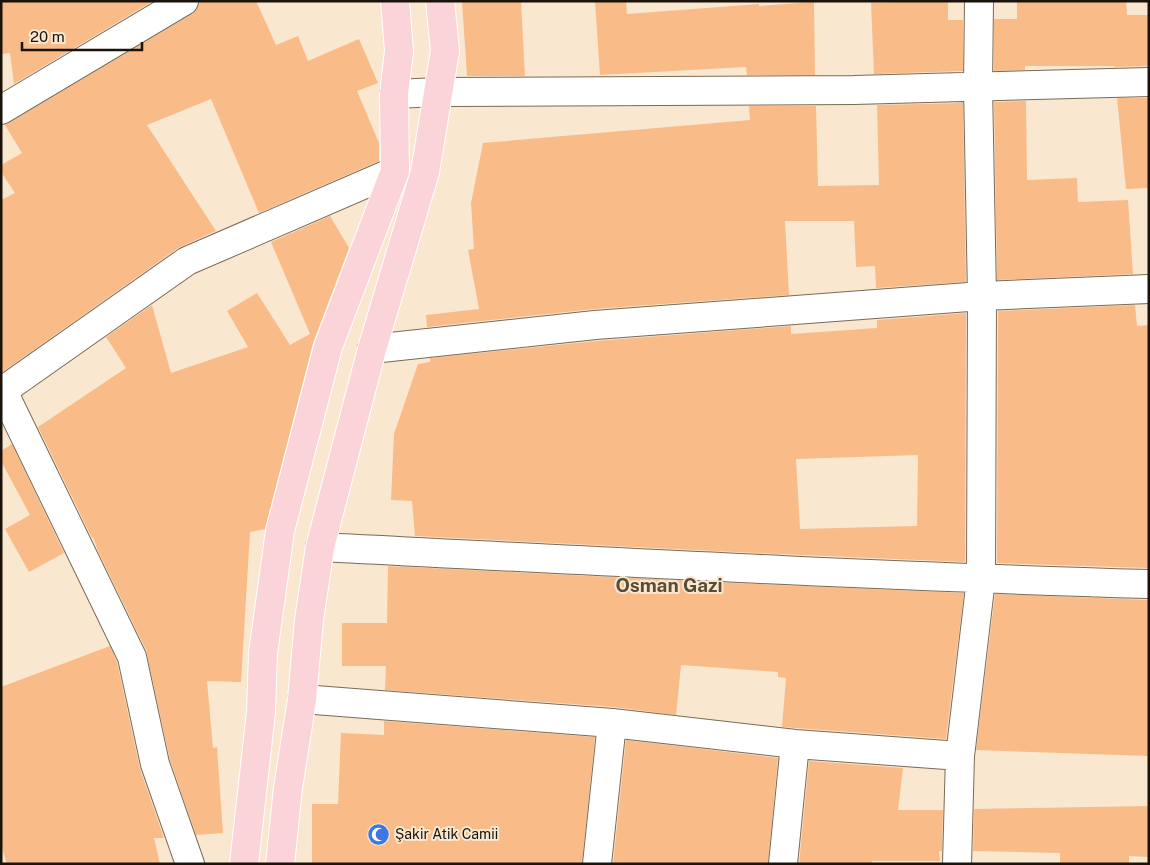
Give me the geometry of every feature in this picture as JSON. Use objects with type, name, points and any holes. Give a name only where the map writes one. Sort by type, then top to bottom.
[{"type":"main road","points":[[244,864],[260,712],[263,653],[280,531],[328,347],[395,171],[394,94],[399,51],[395,1]]},
{"type":"main road","points":[[280,864],[288,788],[302,699],[309,620],[320,547],[372,349],[425,172],[445,51],[440,1]]},
{"type":"street","points":[[1,110],[184,1]]},
{"type":"street","points":[[967,864],[957,864],[960,756],[981,579],[982,296],[978,86],[979,1]]},
{"type":"street","points":[[394,94],[438,92],[844,90],[1149,82]]},
{"type":"street","points":[[190,864],[156,764],[132,657],[2,391],[187,261],[395,171]]},
{"type":"street","points":[[372,349],[595,326],[982,296],[1149,289]]},
{"type":"street","points":[[320,547],[790,571],[1149,584]]},
{"type":"street","points":[[302,699],[612,723],[795,744],[960,756]]},
{"type":"street","points":[[597,864],[612,723]]},
{"type":"street","points":[[783,864],[795,744]]},
{"type":"building","points":[[1,1],[153,1],[14,84],[10,53],[1,54]]},
{"type":"building","points":[[200,1],[256,1],[276,45],[298,36],[308,61],[359,39],[378,83],[357,91],[379,143],[379,161],[259,213],[211,99],[147,125],[216,231],[178,248],[1,373],[1,200],[15,193],[1,172],[1,165],[22,153],[5,125],[192,14],[197,9]]},
{"type":"building","points":[[462,1],[521,1],[525,76],[467,76]]},
{"type":"building","points":[[595,1],[626,1],[627,14],[759,4],[759,6],[814,2],[815,75],[747,75],[746,67],[600,75]]},
{"type":"building","points":[[948,1],[948,20],[963,20],[963,71],[874,74],[871,3]]},
{"type":"building","points":[[1017,1],[1126,1],[1127,15],[1149,15],[1149,66],[1025,66],[1025,70],[994,71],[994,19],[1017,19]]},
{"type":"building","points":[[1117,98],[1149,98],[1149,188],[1126,189]]},
{"type":"building","points":[[1026,101],[1027,180],[1077,178],[1078,202],[1128,200],[1133,274],[997,280],[994,102]]},
{"type":"building","points":[[963,103],[966,282],[876,288],[875,266],[856,267],[854,221],[785,221],[789,295],[594,309],[427,327],[426,315],[479,309],[468,250],[474,249],[471,203],[483,143],[750,120],[749,106],[816,106],[818,186],[879,185],[877,105]]},
{"type":"building","points":[[330,216],[349,248],[313,343],[265,529],[250,532],[241,682],[207,681],[213,748],[217,747],[223,833],[196,835],[170,760],[146,650],[93,537],[38,427],[126,368],[106,337],[152,305],[171,373],[248,347],[227,311],[257,293],[290,345],[310,334],[271,242]]},
{"type":"building","points":[[1135,305],[1137,326],[1149,325],[1149,568],[997,563],[998,311]]},
{"type":"building","points":[[966,313],[965,562],[415,536],[412,501],[391,500],[394,434],[418,364],[430,362],[430,358],[596,341],[791,326],[791,334],[877,328],[877,320]],"holes":[[[918,455],[917,526],[800,529],[796,459]]]},
{"type":"building","points":[[12,444],[64,553],[29,572],[5,529],[30,515],[1,461],[1,451]]},
{"type":"building","points":[[388,566],[964,593],[946,739],[782,727],[786,678],[778,677],[778,672],[681,665],[676,715],[613,707],[385,690],[386,666],[342,666],[342,623],[387,623]]},
{"type":"building","points":[[995,594],[1149,600],[1149,756],[976,750]]},
{"type":"building","points":[[110,646],[117,662],[140,769],[164,838],[154,838],[160,864],[7,864],[1,845],[1,687]]},
{"type":"building","points":[[384,721],[595,737],[582,864],[312,864],[312,804],[338,804],[341,733],[384,735]]},
{"type":"building","points":[[626,740],[778,758],[768,864],[613,864]]},
{"type":"building","points":[[809,761],[903,768],[898,810],[943,810],[942,851],[939,851],[940,861],[872,861],[871,864],[799,864]]},
{"type":"building","points":[[1149,806],[1149,857],[1129,856],[1129,864],[1060,863],[1060,853],[973,851],[974,809]]},
{"type":"place","name":"Şakir Atik Camii","points":[[379,834]]},
{"type":"district","name":"Osman Gazi","points":[[669,585]]}]
